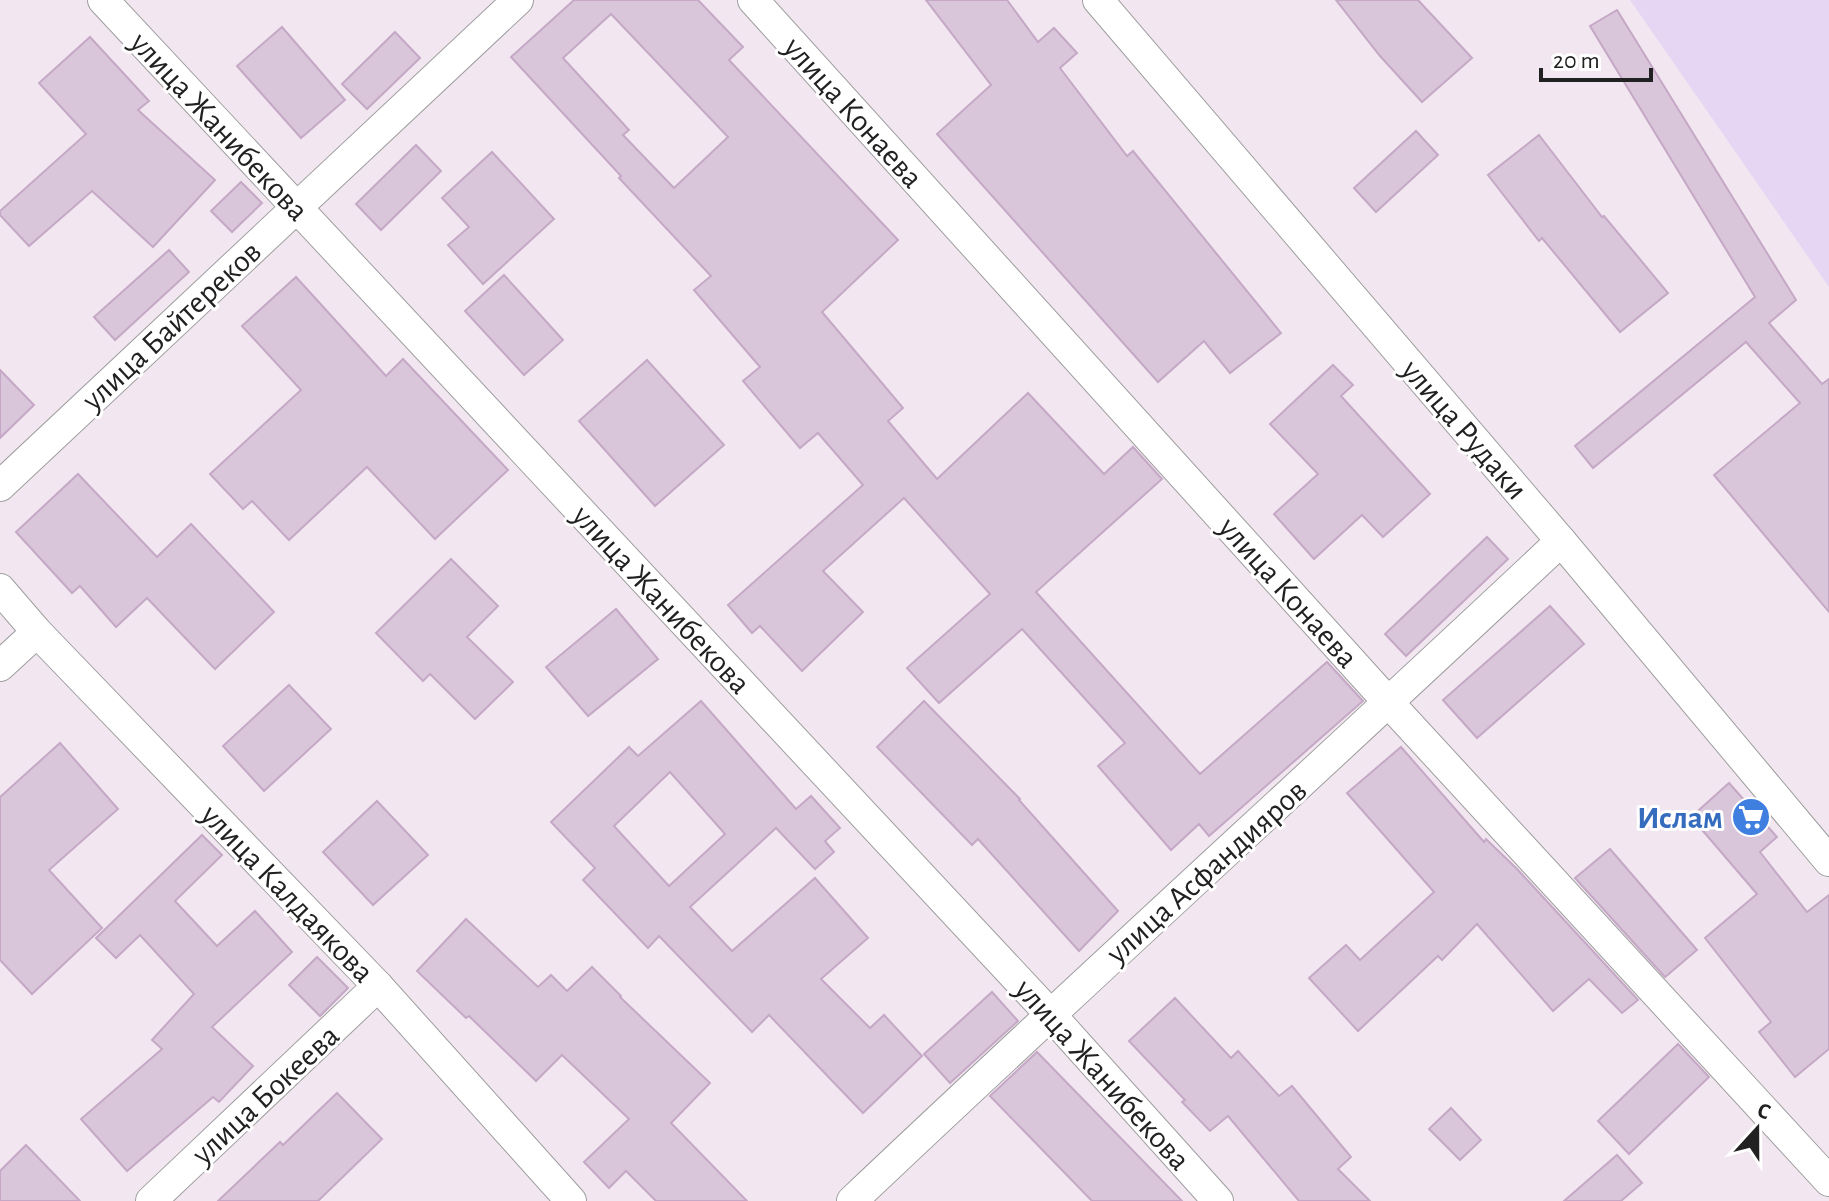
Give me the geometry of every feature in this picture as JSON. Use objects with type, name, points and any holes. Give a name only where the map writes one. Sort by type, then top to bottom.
[{"type":"street","name":"улица Жанибекова","points":[[103,0],[1050,1014],[1218,1201]]},
{"type":"street","name":"улица Байтереков","points":[[0,486],[518,0]]},
{"type":"street","name":"улица Конаева","points":[[753,0],[1389,703],[1829,1181]]},
{"type":"street","name":"улица Рудаки","points":[[1098,0],[1561,541],[1829,861]]},
{"type":"street","name":"улица Асфандияров","points":[[852,1201],[1561,541]]},
{"type":"street","name":"улица Калдаякова","points":[[0,589],[37,632],[378,986],[571,1201]]},
{"type":"street","points":[[0,666],[37,632]]},
{"type":"street","name":"улица Бокеева","points":[[151,1201],[378,986]]},
{"type":"shaded area","points":[[1630,0],[1829,0],[1829,287]]},
{"type":"building","points":[[574,0],[698,0],[743,47],[729,60],[898,240],[822,312],[903,408],[888,421],[937,479],[1028,393],[1104,474],[1133,447],[1162,479],[1036,592],[1200,774],[1327,662],[1363,701],[1209,836],[1199,824],[1171,850],[1098,766],[1125,743],[1022,629],[939,703],[907,668],[990,594],[904,498],[823,571],[863,612],[802,671],[760,626],[752,633],[728,605],[863,485],[818,433],[800,448],[743,381],[760,367],[694,290],[711,276],[511,57]],"holes":[[[611,14],[728,137],[674,188],[623,135],[629,130],[563,58]]]},
{"type":"building","points":[[926,0],[1007,0],[1038,42],[1054,28],[1077,53],[1060,68],[1127,156],[1133,151],[1281,333],[1230,373],[1204,341],[1158,382],[937,134],[991,85]]},
{"type":"building","points":[[1336,0],[1418,0],[1472,58],[1422,102],[1380,56]]},
{"type":"building","points":[[1617,10],[1796,300],[1769,323],[1822,384],[1829,379],[1829,612],[1714,475],[1800,403],[1746,342],[1593,468],[1575,446],[1755,297],[1590,26]]},
{"type":"building","points":[[282,27],[345,100],[301,138],[237,66]]},
{"type":"building","points":[[395,32],[420,58],[367,109],[342,84]]},
{"type":"building","points":[[90,37],[149,101],[138,110],[215,180],[153,247],[92,191],[29,246],[0,215],[0,211],[86,134],[39,83]]},
{"type":"building","points":[[1416,131],[1438,155],[1376,212],[1354,188]]},
{"type":"building","points":[[1539,135],[1602,217],[1668,293],[1620,332],[1542,238],[1539,241],[1488,175]]},
{"type":"building","points":[[416,145],[441,171],[381,230],[356,204]]},
{"type":"building","points":[[492,152],[554,219],[483,284],[448,245],[469,227],[442,198]]},
{"type":"building","points":[[241,182],[262,203],[232,232],[211,211]]},
{"type":"building","points":[[169,250],[189,272],[115,340],[94,317]]},
{"type":"building","points":[[504,275],[563,340],[524,375],[465,311]]},
{"type":"building","points":[[296,277],[386,376],[403,359],[508,470],[435,539],[367,467],[289,540],[252,501],[243,509],[210,474],[301,390],[242,326]]},
{"type":"building","points":[[647,360],[724,445],[655,506],[579,421]]},
{"type":"building","points":[[1333,365],[1353,385],[1341,396],[1430,494],[1383,537],[1362,515],[1314,559],[1274,514],[1318,474],[1270,424]]},
{"type":"building","points":[[0,370],[34,405],[0,438]]},
{"type":"building","points":[[78,474],[157,557],[191,524],[274,612],[215,669],[147,598],[116,627],[80,586],[72,593],[16,532]]},
{"type":"building","points":[[1487,537],[1508,559],[1406,656],[1385,634]]},
{"type":"building","points":[[451,559],[498,606],[467,637],[513,682],[475,719],[430,674],[423,681],[376,633]]},
{"type":"building","points":[[1550,606],[1584,644],[1477,738],[1443,700]]},
{"type":"building","points":[[616,609],[658,659],[588,716],[546,667]]},
{"type":"building","points":[[289,685],[331,729],[264,791],[223,746]]},
{"type":"building","points":[[701,701],[796,809],[811,796],[840,828],[825,841],[834,852],[815,869],[776,828],[690,907],[732,951],[815,878],[868,938],[821,979],[870,1028],[884,1015],[922,1056],[863,1113],[769,1015],[752,1032],[659,936],[648,948],[583,880],[595,868],[551,822],[629,747],[638,756]],"holes":[[[670,772],[725,834],[669,886],[614,826]]]},
{"type":"building","points":[[924,701],[1020,799],[1118,911],[1079,951],[978,839],[972,845],[877,747]]},
{"type":"building","points":[[60,743],[118,809],[49,870],[102,928],[32,994],[0,960],[0,797]]},
{"type":"building","points":[[1401,747],[1484,842],[1486,839],[1517,869],[1638,1000],[1622,1013],[1589,979],[1553,1011],[1477,924],[1442,960],[1438,956],[1358,1031],[1309,978],[1346,945],[1360,960],[1434,892],[1347,793]]},
{"type":"building","points":[[1729,783],[1777,837],[1760,852],[1807,912],[1829,895],[1829,1049],[1795,1077],[1759,1032],[1771,1022],[1705,938],[1757,894],[1691,817]]},
{"type":"building","points":[[377,801],[428,855],[373,905],[323,852]]},
{"type":"building","points":[[202,835],[222,855],[175,901],[217,946],[255,911],[292,952],[212,1027],[253,1066],[219,1102],[213,1097],[127,1171],[81,1119],[162,1049],[152,1040],[194,994],[140,935],[116,958],[96,938]]},
{"type":"building","points":[[1610,849],[1697,950],[1665,977],[1575,878]]},
{"type":"building","points":[[466,919],[538,987],[551,975],[567,991],[592,967],[710,1083],[671,1123],[747,1201],[656,1201],[626,1171],[609,1188],[584,1162],[629,1119],[562,1055],[536,1081],[417,971]]},
{"type":"building","points":[[317,957],[348,988],[320,1016],[289,985]]},
{"type":"building","points":[[992,992],[1018,1021],[950,1083],[924,1054]]},
{"type":"building","points":[[1175,998],[1231,1058],[1238,1051],[1279,1096],[1292,1086],[1351,1157],[1338,1169],[1370,1201],[1299,1201],[1228,1116],[1210,1131],[1182,1102],[1185,1100],[1129,1041]]},
{"type":"building","points":[[1678,1044],[1709,1077],[1629,1154],[1598,1121]]},
{"type":"building","points":[[1037,1052],[1182,1201],[1092,1201],[990,1096]]},
{"type":"building","points":[[337,1093],[382,1139],[318,1201],[218,1201],[280,1142],[283,1145]]},
{"type":"building","points":[[1451,1108],[1481,1140],[1460,1160],[1429,1129]]},
{"type":"building","points":[[26,1145],[80,1201],[0,1201],[0,1171]]},
{"type":"building","points":[[1617,1155],[1642,1183],[1621,1201],[1564,1201]]},
{"type":"place","name":"Ислам","points":[[1751,817]]}]
